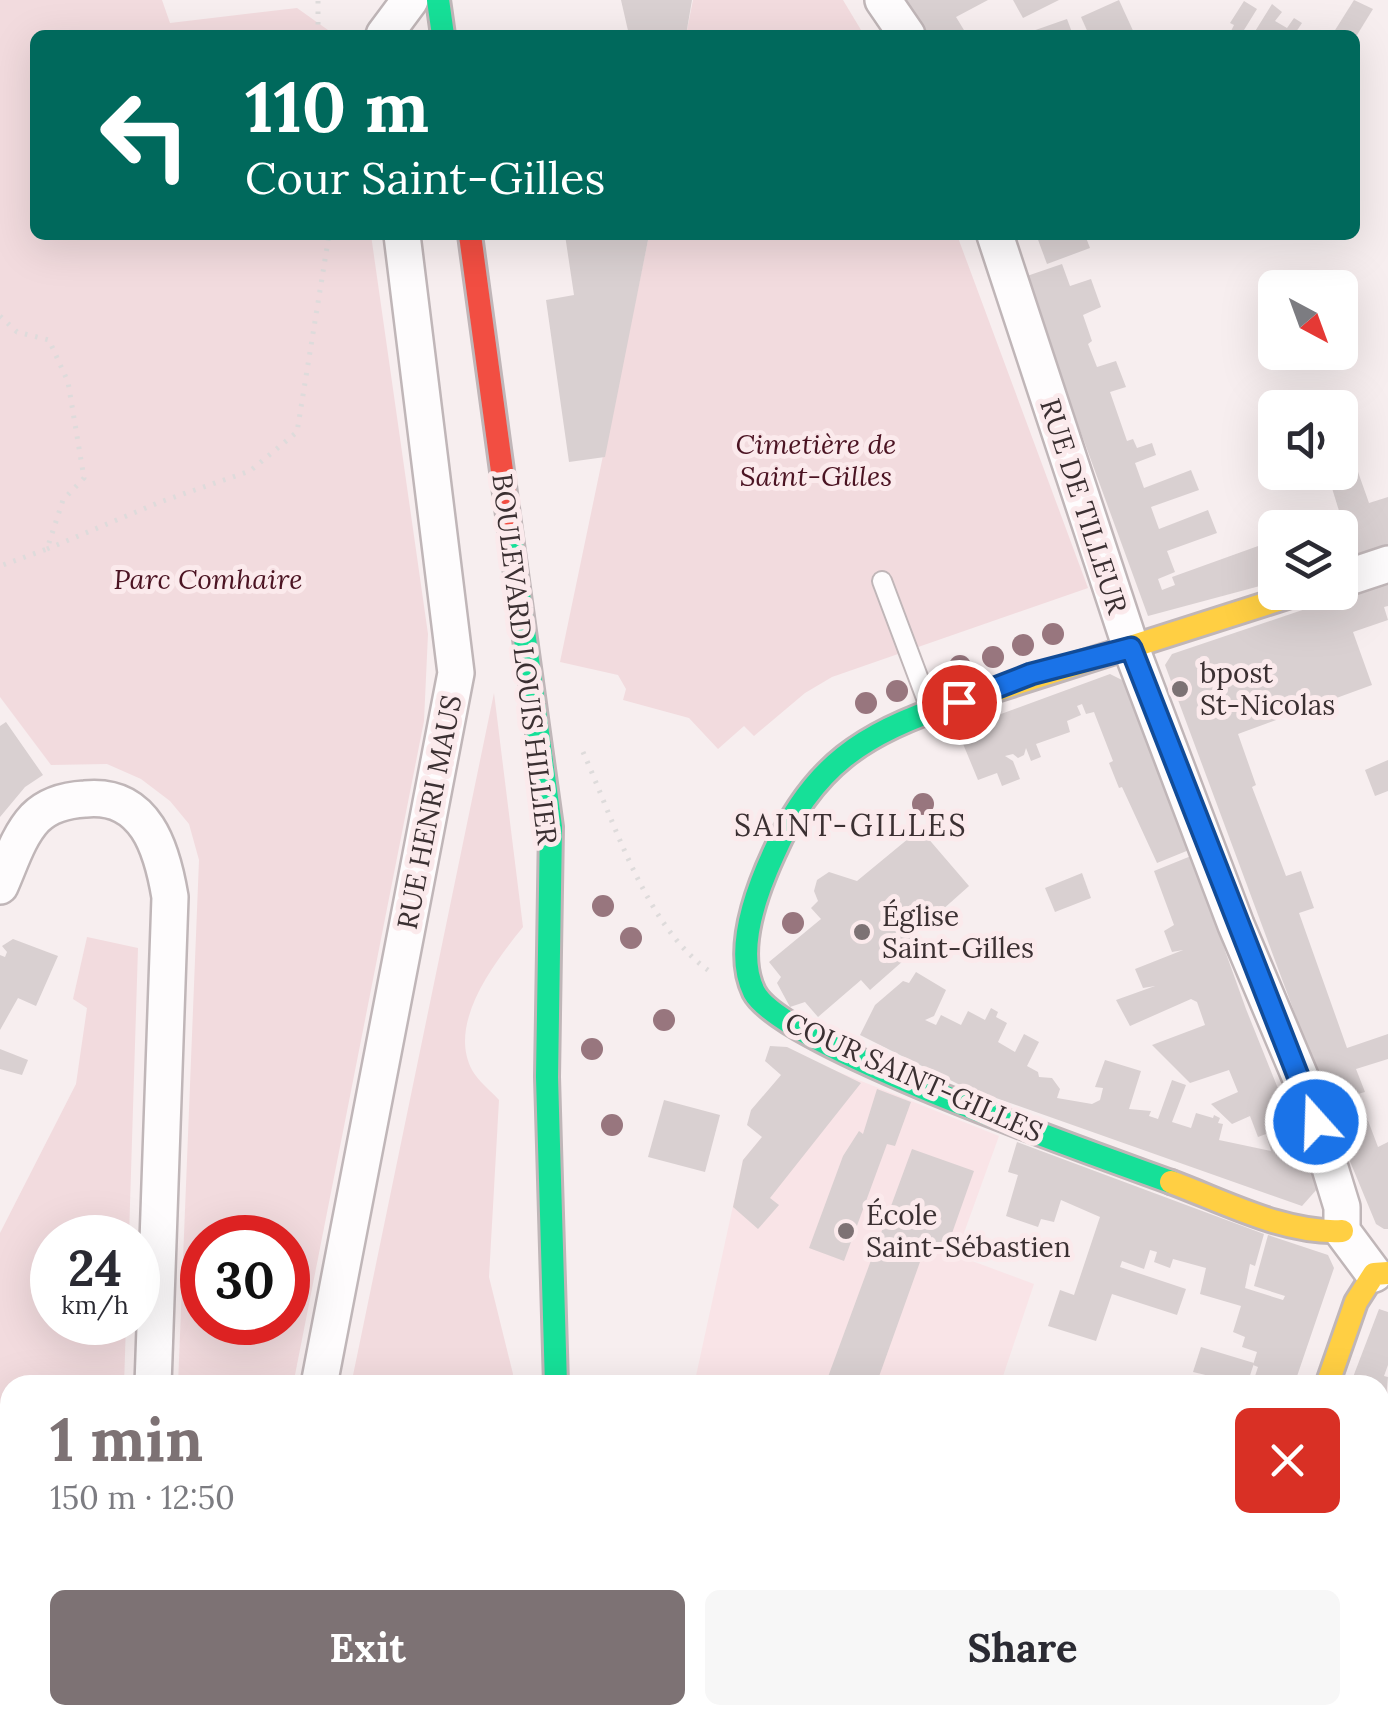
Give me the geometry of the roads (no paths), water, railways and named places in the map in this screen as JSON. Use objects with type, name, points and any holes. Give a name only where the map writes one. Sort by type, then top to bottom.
[{"type":"street","points":[[388,30],[410,0]]},
{"type":"street","points":[[438,0],[442,30]]},
{"type":"street","points":[[883,0],[904,30]]},
{"type":"street","name":"RUE HENRI MAUS","points":[[321,1375],[456,673],[403,240]]},
{"type":"street","name":"BOULEVARD LOUIS HILLIER","points":[[471,240],[551,827],[547,1077],[556,1375]]},
{"type":"street","name":"RUE DE TILLEUR","points":[[997,240],[1131,648],[1236,924],[1307,1094],[1342,1207],[1342,1231],[1381,1273]]},
{"type":"street","points":[[1358,574],[1388,564]]},
{"type":"street","points":[[931,711],[1031,674],[1131,648],[1258,607]]},
{"type":"street","name":"COUR SAINT-GILLES","points":[[931,711],[878,730],[845,754],[789,824],[768,862],[750,923],[750,978],[760,1002],[781,1020],[902,1078],[1087,1153],[1293,1226],[1319,1232],[1342,1231]]},
{"type":"street","points":[[0,886],[26,828],[38,814],[68,800],[96,798],[122,804],[142,819],[162,852],[170,897],[153,1375]]},
{"type":"street","points":[[1330,1375],[1356,1302],[1381,1273]]},
{"type":"lane","points":[[882,580],[931,711]]},
{"type":"place","name":"bpost St-Nicolas","points":[[1180,689]]},
{"type":"place","name":"Église Saint-Gilles","points":[[862,932]]},
{"type":"place","name":"École Saint-Sébastien","points":[[846,1231]]},
{"type":"district","name":"SAINT-GILLES","points":[[851,826]]},
{"type":"park label","name":"Cimetière de Saint-Gilles","points":[[816,460]]},
{"type":"park label","name":"Parc Comhaire","points":[[208,579]]}]
